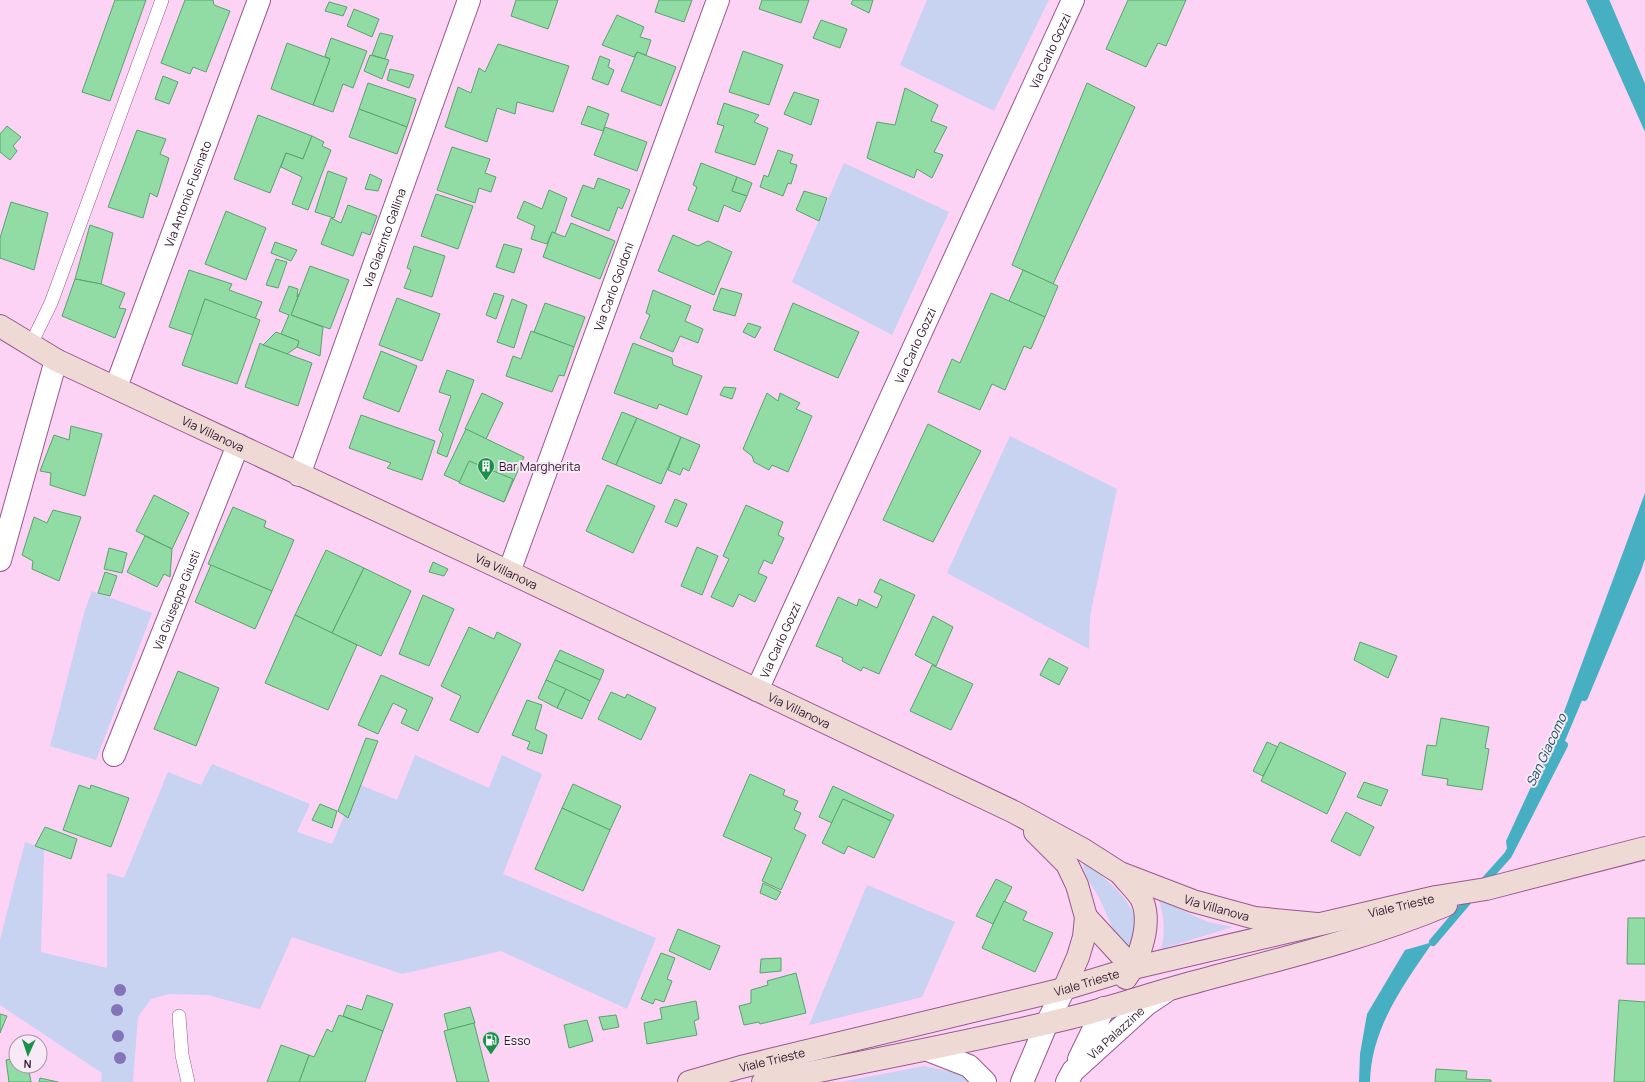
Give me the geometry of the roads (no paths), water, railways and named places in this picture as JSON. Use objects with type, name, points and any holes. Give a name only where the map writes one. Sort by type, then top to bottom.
[{"type":"street","name":"Via Antonio Fusinato","points":[[116,387],[259,0]]},
{"type":"street","name":"Via Giacinto Gallina","points":[[299,475],[469,0]]},
{"type":"street","name":"Via Carlo Goldoni","points":[[509,572],[718,0]]},
{"type":"street","name":"Via Carlo Gozzi","points":[[757,690],[1073,0]]},
{"type":"street","name":"Via Villanova","points":[[0,326],[56,360],[509,572],[1014,812],[1084,850],[1120,873],[1193,901],[1255,918],[1318,924]]},
{"type":"street","points":[[0,560],[56,360]]},
{"type":"street","name":"Via Giuseppe Giusti","points":[[114,755],[238,445]]},
{"type":"street","name":"Via Villanova","points":[[1014,812],[1067,864],[1077,884],[1086,917],[1084,937],[1078,957],[1064,988]]},
{"type":"street","name":"Viale Trieste","points":[[688,1082],[741,1067],[1064,988],[1133,968],[1436,897],[1486,888],[1645,848]]},
{"type":"street","name":"Via Villanova","points":[[1086,917],[1133,968],[1145,936],[1145,918],[1141,899],[1120,873]]},
{"type":"street","name":"Viale Trieste","points":[[763,1082],[928,1050],[1065,1019],[1336,944],[1418,917],[1486,888]]},
{"type":"street","points":[[1070,1076],[1104,1008],[1133,968],[1160,976],[1235,958],[1252,957],[1271,961]]},
{"type":"street","points":[[1022,1082],[1047,1022],[1064,988]]},
{"type":"street","name":"Via Palazzine","points":[[1070,1076],[1147,1004],[1170,989]]},
{"type":"street","points":[[928,1050],[969,1066],[985,1082]]},
{"type":"lane","points":[[31,344],[51,303],[162,0]]},
{"type":"lane","points":[[178,1016],[182,1054],[188,1082]]},
{"type":"water","points":[[1586,0],[1605,0],[1645,94],[1645,132]]},
{"type":"water","points":[[1645,493],[1645,546],[1637,570],[1559,755],[1508,855],[1506,841],[1558,728]]},
{"type":"water","points":[[1433,942],[1411,974],[1383,1025],[1376,1043],[1370,1082],[1359,1082],[1360,1054],[1367,1014],[1405,950]]},
{"type":"waterway","name":"San Giacomo","points":[[1605,0],[1645,94]]},
{"type":"waterway","name":"San Giacomo","points":[[1584,697],[1637,570],[1645,546]]},
{"type":"waterway","name":"San Giacomo","points":[[1482,884],[1508,855],[1564,745]]},
{"type":"waterway","name":"San Giacomo","points":[[1433,942],[1472,896]]},
{"type":"place","name":"Bar Margherita","points":[[486,481]]},
{"type":"place","name":"Esso","points":[[491,1055]]}]
